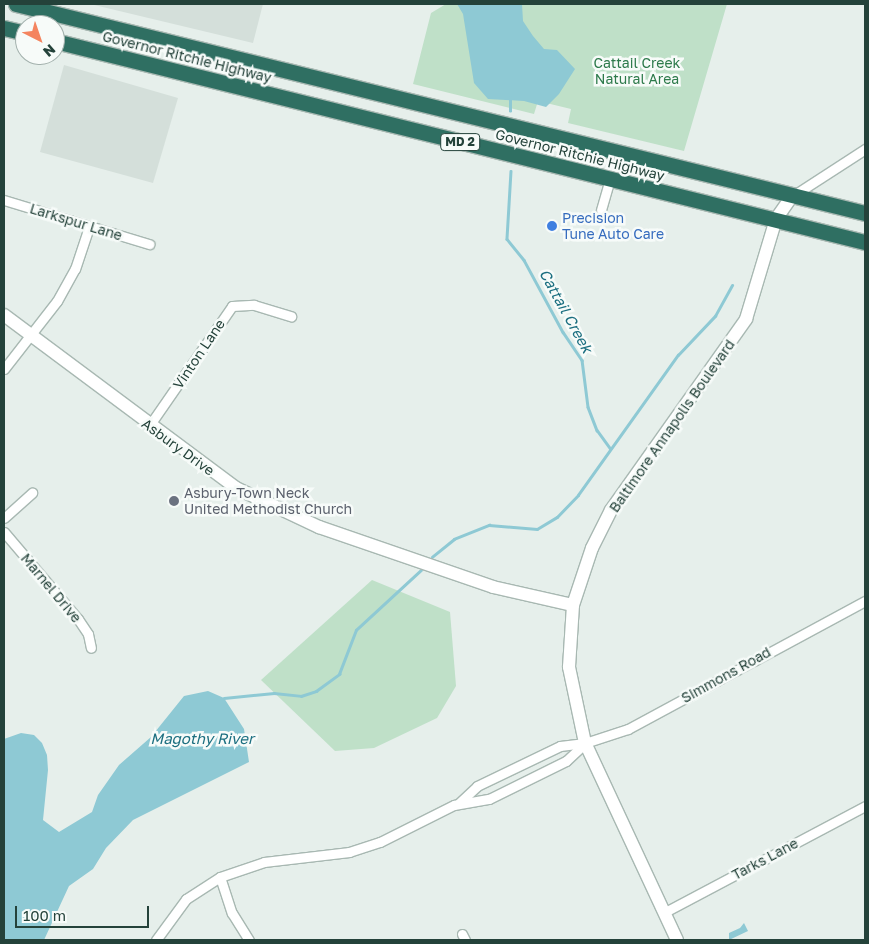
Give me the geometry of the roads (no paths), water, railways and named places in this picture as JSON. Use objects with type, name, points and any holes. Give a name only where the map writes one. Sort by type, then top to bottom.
[{"type":"highway","name":"Governor Ritchie Highway","points":[[16,4],[793,195]]},
{"type":"highway","name":"Governor Ritchie Highway","points":[[65,43],[865,242]]},
{"type":"highway","name":"MD 2","points":[[793,195],[865,213]]},
{"type":"main road","name":"Baltimore Annapolis Boulevard","points":[[677,940],[585,743],[569,667],[573,605],[592,548],[611,510],[746,319],[776,220],[793,195]]},
{"type":"main road","name":"Asbury Drive","points":[[4,315],[149,426],[236,488],[319,527],[493,587],[573,605]]},
{"type":"street","points":[[793,195],[865,149]]},
{"type":"street","points":[[601,210],[610,179]]},
{"type":"street","name":"Larkspur Lane","points":[[4,200],[149,244]]},
{"type":"street","points":[[4,369],[57,301],[75,268],[89,227]]},
{"type":"street","name":"Vinton Lane","points":[[149,426],[232,306],[254,305],[291,316]]},
{"type":"street","points":[[4,518],[32,493]]},
{"type":"street","name":"Marnel Drive","points":[[4,532],[78,618],[88,634],[91,648]]},
{"type":"street","name":"Simmons Road","points":[[585,743],[628,728],[865,601]]},
{"type":"street","points":[[458,804],[477,786],[560,746],[585,743]]},
{"type":"street","points":[[156,940],[186,899],[220,877],[264,862],[349,852],[380,842],[458,804],[489,799],[566,761],[585,743]]},
{"type":"street","name":"Tarks Lane","points":[[665,912],[865,806]]},
{"type":"street","points":[[220,877],[232,913],[250,940]]},
{"type":"water","points":[[457,4],[522,4],[523,21],[533,36],[544,49],[557,50],[575,69],[559,94],[546,107],[524,101],[488,99],[474,83],[463,14]]},
{"type":"water","name":"Magothy River","points":[[208,691],[224,698],[244,729],[249,762],[133,820],[106,848],[93,869],[69,886],[44,940],[4,940],[4,739],[21,733],[34,735],[42,743],[47,755],[48,770],[43,820],[59,832],[92,812],[98,795],[119,765],[151,737],[184,696]]},
{"type":"water","points":[[744,923],[748,931],[729,940],[729,933],[740,928]]},
{"type":"waterway","name":"Cattail Creek","points":[[510,97],[510,111]]},
{"type":"waterway","name":"Cattail Creek","points":[[511,171],[507,239],[524,260],[563,332],[582,360],[588,407],[597,430],[610,448]]},
{"type":"waterway","name":"Cattail Creek","points":[[432,557],[454,539],[489,525],[537,529],[557,517],[578,495],[678,355],[715,316],[732,285]]},
{"type":"waterway","name":"Cattail Creek","points":[[224,698],[274,693],[301,696],[316,691],[339,674],[356,630],[421,570]]},
{"type":"place","name":"Precision Tune Auto Care","points":[[552,226]]},
{"type":"place","name":"Asbury-Town Neck United Methodist Church","points":[[174,501]]},
{"type":"park label","name":"Cattail Creek Natural Area","points":[[637,72]]}]
